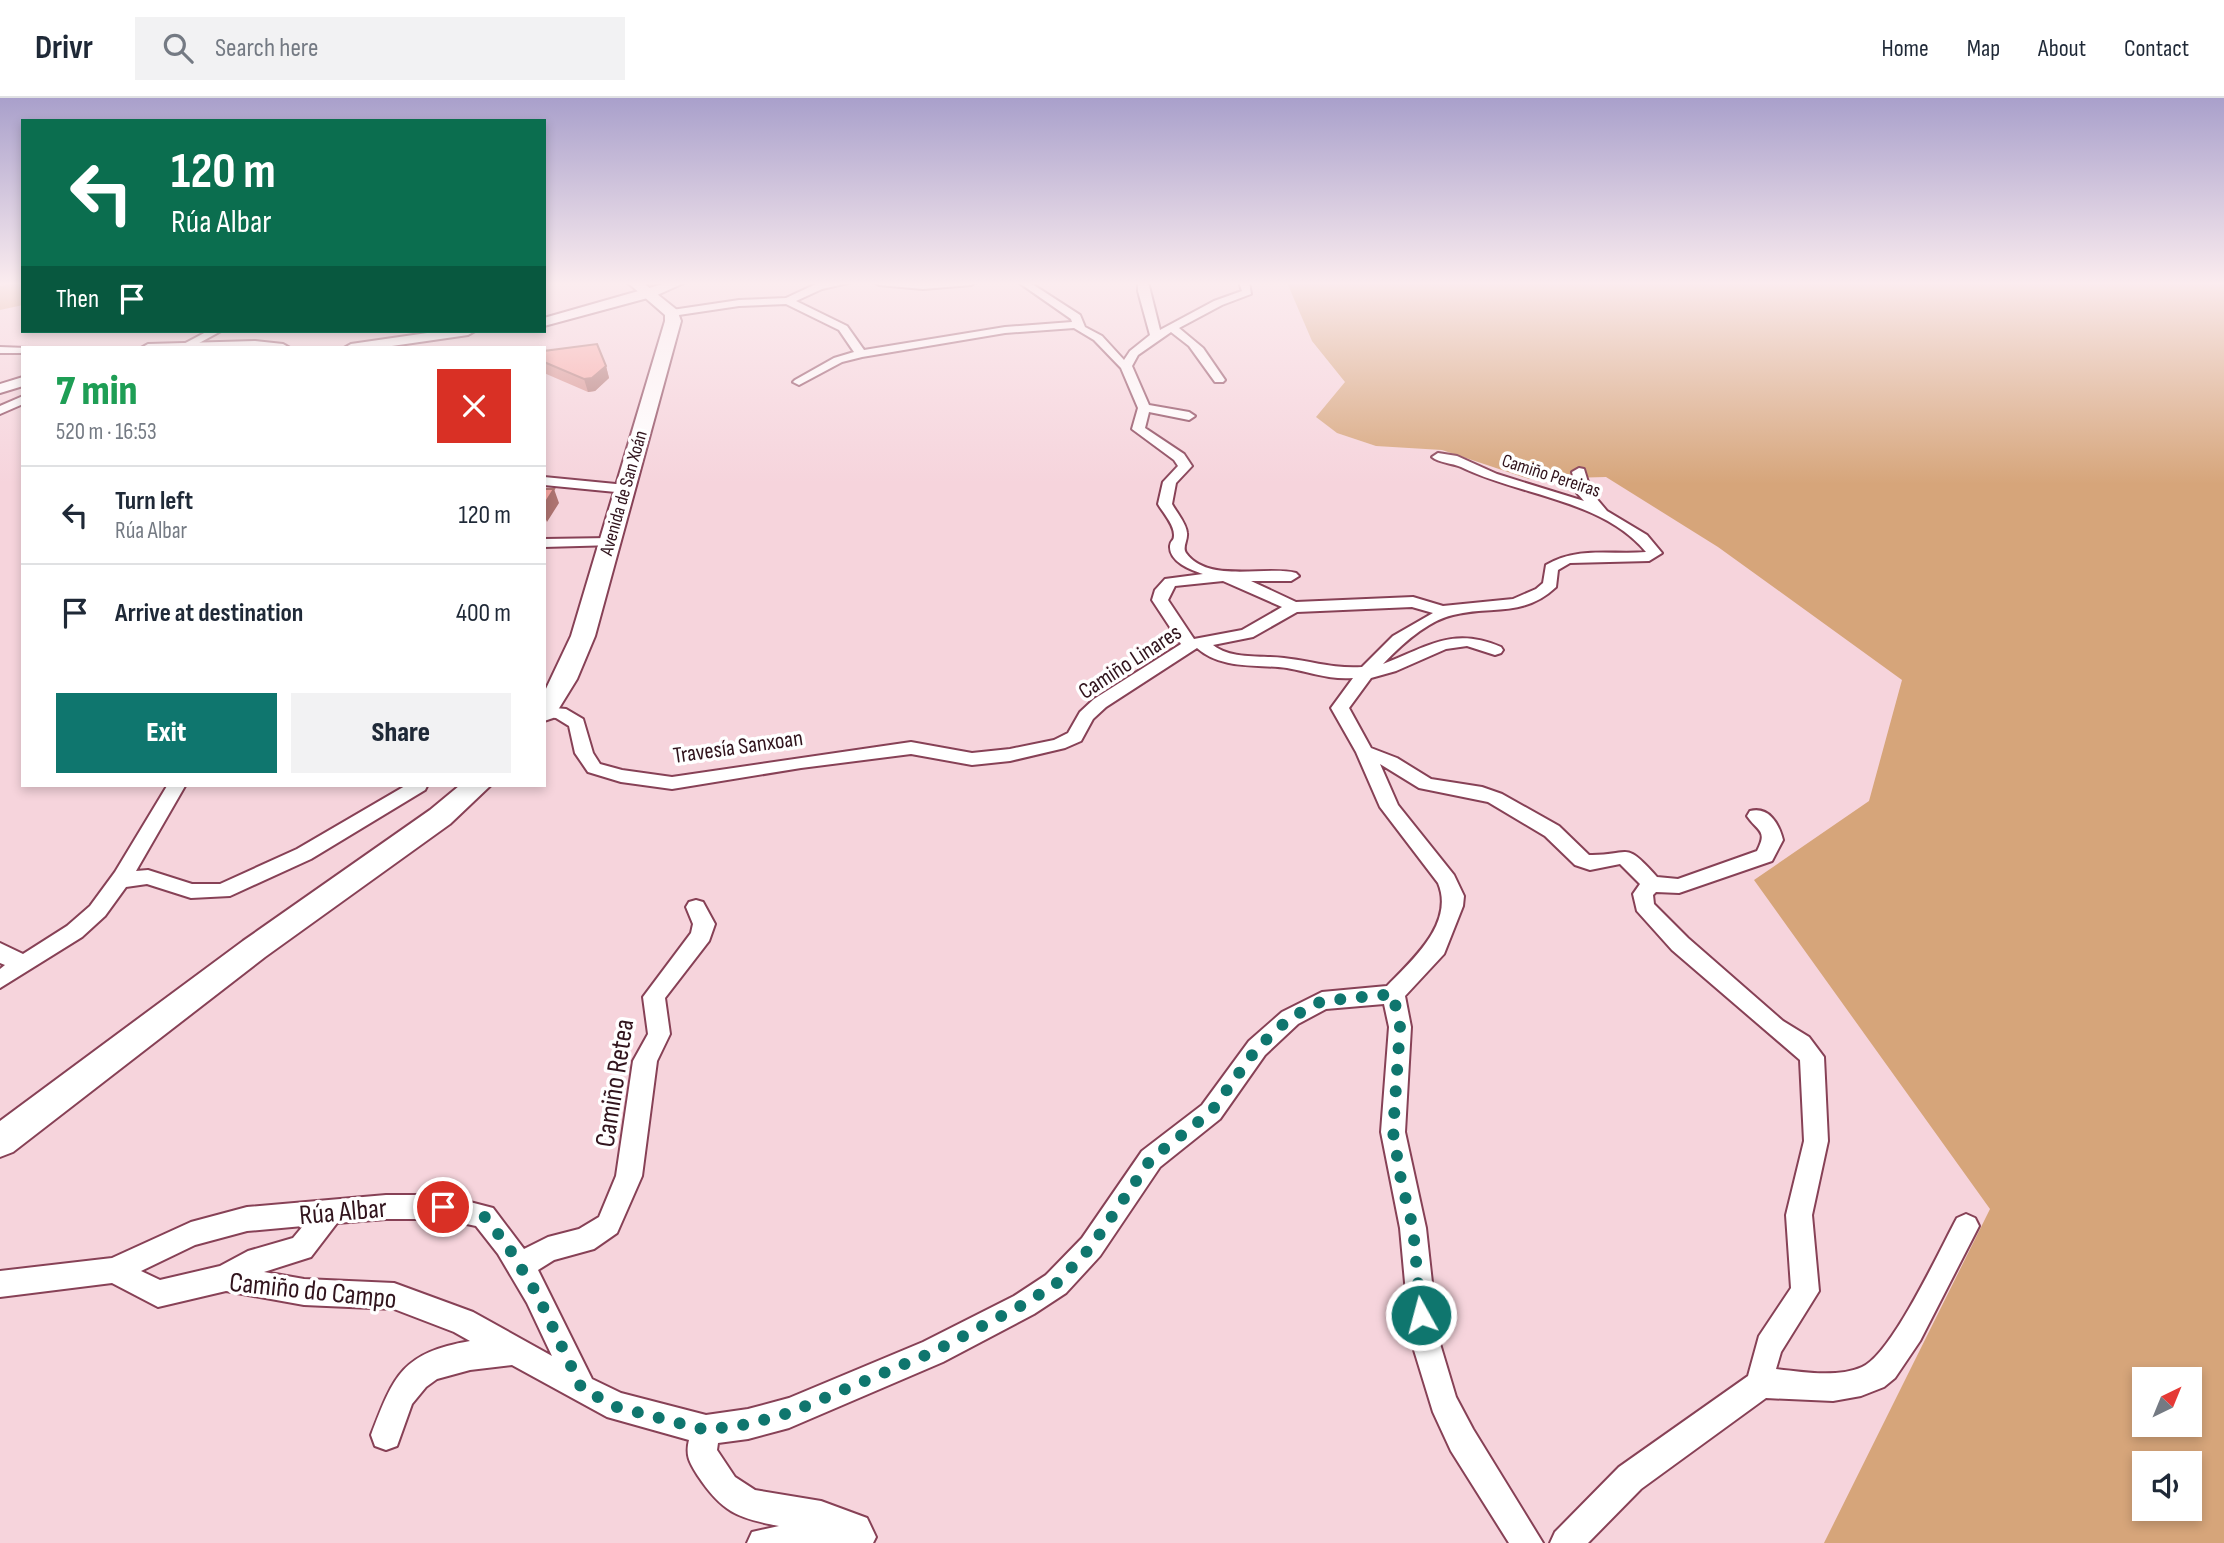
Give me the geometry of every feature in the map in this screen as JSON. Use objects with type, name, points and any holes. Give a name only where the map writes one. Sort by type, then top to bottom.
[{"type":"main road","name":"Avenida de San Xoán","points":[[546,706],[579,648],[665,349]]},
{"type":"main road","points":[[0,1141],[254,949],[440,817],[475,787]]},
{"type":"street","points":[[858,349],[861,354]]},
{"type":"street","points":[[799,382],[838,360],[888,349]]},
{"type":"street","points":[[1109,349],[1118,361],[1126,366],[1144,408],[1138,429],[1179,457],[1185,466],[1170,482],[1165,504],[1179,527],[1181,536],[1177,548],[1180,556],[1193,566],[1251,586],[1294,607]]},
{"type":"street","points":[[1126,366],[1140,349]]},
{"type":"street","points":[[1197,349],[1205,354],[1219,380]]},
{"type":"street","points":[[0,351],[21,350]]},
{"type":"street","points":[[2,387],[21,382]]},
{"type":"street","points":[[0,410],[21,401]]},
{"type":"street","points":[[1144,408],[1189,415]]},
{"type":"street","name":"Camiño Pereiras","points":[[1438,457],[1457,459],[1489,476],[1601,512],[1649,543],[1655,553],[1649,557],[1566,559],[1551,568],[1551,584],[1538,594],[1502,608],[1443,611]]},
{"type":"street","points":[[1579,472],[1584,493],[1601,512]]},
{"type":"street","points":[[549,482],[625,489]]},
{"type":"street","points":[[546,543],[610,542]]},
{"type":"street","points":[[1291,576],[1222,577],[1170,582],[1163,590],[1160,600],[1196,644],[1211,652],[1241,661],[1285,663],[1339,674],[1366,673],[1382,672],[1442,646],[1463,641],[1495,650]]},
{"type":"street","name":"Camiño Linares","points":[[972,759],[1010,755],[1059,744],[1075,737],[1086,716],[1100,703],[1196,644],[1247,634],[1294,607],[1413,602],[1443,611]]},
{"type":"street","points":[[582,1389],[617,1407],[706,1430],[748,1424],[789,1413],[933,1352],[1056,1284],[1091,1247],[1151,1159],[1211,1112],[1257,1048],[1290,1018],[1322,1001],[1393,994],[1436,948],[1453,906],[1454,896],[1447,880],[1390,807],[1365,752],[1340,708],[1344,699],[1387,647],[1417,625],[1442,615],[1443,611]]},
{"type":"street","name":"Travesía Sanxoan","points":[[546,706],[578,723],[584,753],[594,768],[645,780],[672,783],[911,748],[972,759]]},
{"type":"street","points":[[1365,752],[1391,762],[1426,784],[1482,793],[1495,798],[1552,831],[1582,860],[1590,863],[1623,857],[1632,862],[1651,884],[1679,886],[1712,877],[1765,856],[1773,840],[1770,827],[1757,816]]},
{"type":"street","points":[[0,980],[84,924],[99,910],[175,787]]},
{"type":"street","points":[[118,881],[148,877],[191,891],[223,891],[304,854],[416,787]]},
{"type":"street","points":[[1651,884],[1643,894],[1644,906],[1680,944],[1775,1027],[1801,1044],[1812,1057],[1816,1141],[1800,1215],[1805,1291],[1769,1346],[1762,1369],[1762,1383]]},
{"type":"street","name":"Camiño Retea","points":[[520,1266],[548,1249],[585,1240],[608,1225],[622,1197],[629,1176],[637,1129],[645,1061],[659,1034],[654,997],[701,936],[704,924],[696,907]]},
{"type":"street","points":[[0,951],[3,956],[23,963]]},
{"type":"street","points":[[1393,994],[1400,1027],[1393,1132],[1413,1228],[1424,1337],[1443,1402],[1452,1421],[1527,1543]]},
{"type":"street","name":"Rúa Albar","points":[[0,1284],[114,1270],[191,1234],[247,1219],[386,1208],[443,1207],[484,1216],[537,1294],[582,1389]]},
{"type":"street","points":[[226,1278],[248,1264],[302,1248],[328,1214]]},
{"type":"street","points":[[1566,1543],[1630,1478],[1762,1383],[1835,1387],[1876,1376],[1899,1350],[1966,1226]]},
{"type":"street","name":"Camiño do Campo","points":[[114,1270],[158,1294],[226,1278],[304,1292],[394,1296],[463,1322],[582,1389]]},
{"type":"street","points":[[386,1434],[404,1390],[422,1369],[443,1360],[515,1351]]},
{"type":"street","points":[[706,1430],[701,1453],[724,1488],[749,1505],[821,1517],[856,1529],[860,1537],[850,1543]]},
{"type":"street","points":[[763,1543],[839,1543]]},
{"type":"shaded area","points":[[1319,349],[2224,349],[2224,1543],[1824,1543],[1990,1209],[1754,880],[1869,801],[1902,680],[1718,547],[1606,477],[1529,479],[1442,450],[1376,446],[1337,433],[1316,417],[1345,382]]},
{"type":"building","points":[[599,349],[606,366],[592,378],[584,379],[546,363],[546,351]]},
{"type":"building","points":[[546,489],[554,489],[546,502]]},
{"type":"route","points":[[443,1207],[484,1216],[507,1245],[537,1294],[582,1389],[617,1407],[706,1430],[748,1424],[789,1413],[933,1352],[1056,1284],[1091,1247],[1151,1159],[1211,1112],[1257,1048],[1290,1018],[1322,1001],[1393,994],[1400,1027],[1393,1132],[1413,1228],[1421,1315]]}]
